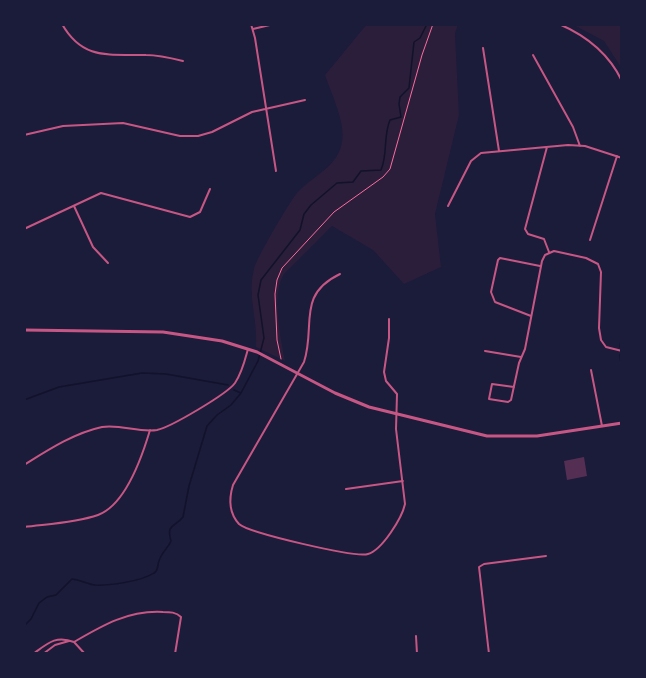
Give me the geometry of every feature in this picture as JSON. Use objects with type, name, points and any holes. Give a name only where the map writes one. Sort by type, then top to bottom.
[{"type":"street","points":[[62,24],[75,41],[93,52],[105,55],[157,56],[183,61]]},
{"type":"street","points":[[251,24],[276,171]]},
{"type":"street","points":[[253,29],[274,24]]},
{"type":"street","points":[[559,24],[580,34],[602,51],[614,65],[622,81]]},
{"type":"street","points":[[483,48],[499,151]]},
{"type":"street","points":[[533,55],[573,127],[580,146]]},
{"type":"street","points":[[24,135],[63,126],[123,123],[180,136],[198,136],[213,132],[252,112],[306,100]]},
{"type":"street","points":[[448,206],[474,158],[481,153],[580,146],[622,158]]},
{"type":"street","points":[[547,147],[525,229],[528,234],[544,239],[548,243],[549,252]]},
{"type":"street","points":[[590,240],[617,156]]},
{"type":"street","points":[[24,229],[96,195],[106,193],[190,218],[200,212],[210,189]]},
{"type":"street","points":[[74,206],[93,247],[108,263]]},
{"type":"street","points":[[513,387],[492,384],[489,399],[510,402],[525,349],[541,266],[544,257],[549,252],[586,258],[598,264],[601,272],[598,328],[601,340],[611,350],[622,351]]},
{"type":"street","points":[[531,316],[495,302],[491,292],[500,258],[541,266]]},
{"type":"street","points":[[340,274],[320,287],[312,300],[308,315],[309,345],[298,374],[233,485],[230,497],[231,511],[241,525],[261,534],[357,555],[374,551],[389,534],[405,504],[396,429],[397,394],[386,381],[384,372],[389,319]]},
{"type":"street","points":[[24,330],[163,332],[207,338],[257,352],[356,402],[473,434],[502,437],[537,436],[622,423]]},
{"type":"street","points":[[24,465],[60,443],[94,430],[112,426],[150,430],[169,425],[230,389],[238,379],[248,349]]},
{"type":"street","points":[[485,351],[521,357]]},
{"type":"street","points":[[591,370],[602,426]]},
{"type":"street","points":[[24,526],[84,518],[97,515],[111,507],[123,493],[150,430]]},
{"type":"street","points":[[346,489],[403,481]]},
{"type":"street","points":[[489,654],[479,567],[484,564],[546,556]]},
{"type":"street","points":[[43,654],[55,645],[74,642],[122,617],[148,611],[171,612],[179,615],[181,619],[176,654]]},
{"type":"street","points":[[416,636],[417,654]]},
{"type":"street","points":[[33,654],[58,639],[64,638],[74,642],[85,654]]},
{"type":"path","points":[[280,364],[275,294],[280,272],[334,212],[383,177],[390,169],[433,24]]},
{"type":"shaded area","points":[[367,24],[458,24],[455,34],[459,115],[435,214],[441,267],[404,284],[373,250],[332,226],[284,274],[280,283],[278,317],[285,361],[256,347],[252,298],[254,269],[293,198],[330,165],[340,151],[342,126],[325,75]]},
{"type":"shaded area","points":[[572,24],[622,24],[622,69],[604,41]]},
{"type":"building","points":[[584,457],[587,476],[567,480],[564,461]]},
{"type":"waterway","points":[[24,626],[31,619],[39,603],[47,597],[56,595],[72,579],[95,585],[108,585],[142,578],[157,570],[160,558],[171,541],[170,529],[183,517],[189,486],[207,426],[241,393],[258,361],[264,338],[258,295],[261,280],[300,230],[304,214],[311,205],[337,183],[353,182],[361,171],[381,170],[390,120],[401,117],[400,97],[409,88],[414,42],[420,38],[427,24]]},
{"type":"waterway","points":[[620,347],[622,334]]},
{"type":"waterway","points":[[620,355],[622,373]]},
{"type":"waterway","points":[[24,400],[59,387],[142,373],[166,374],[228,385]]},
{"type":"waterway","points":[[234,390],[241,393]]},
{"type":"waterway","points":[[24,642],[25,646]]}]
